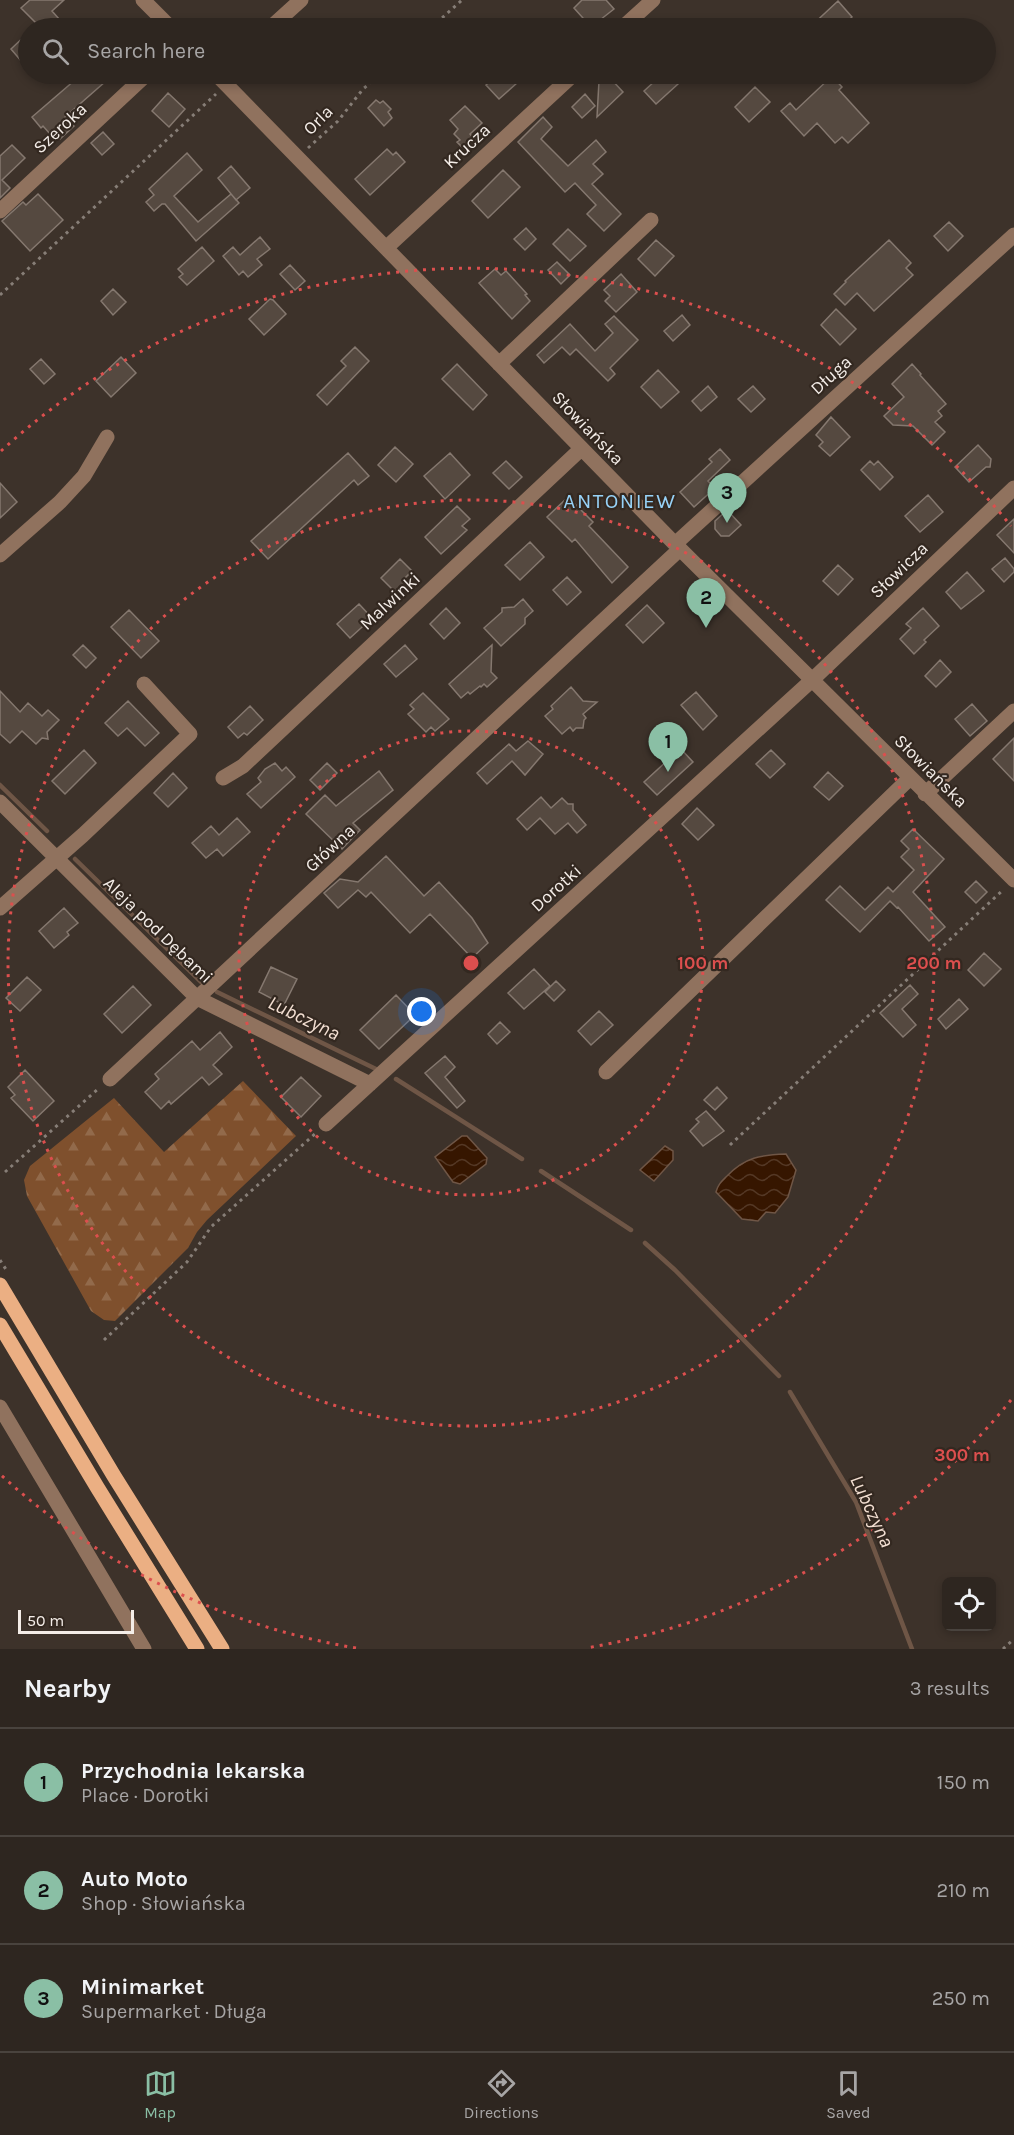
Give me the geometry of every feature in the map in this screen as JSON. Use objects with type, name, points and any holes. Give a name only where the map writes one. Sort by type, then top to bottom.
[{"type":"main road","points":[[0,1285],[114,1476],[222,1649]]},
{"type":"main road","points":[[0,1325],[197,1649]]},
{"type":"street","points":[[143,0],[161,18]]},
{"type":"street","points":[[281,18],[301,0]]},
{"type":"street","points":[[633,18],[653,0]]},
{"type":"street","name":"Szeroka","points":[[0,211],[136,84]]},
{"type":"street","name":"Słowiańska","points":[[227,84],[678,547],[1014,880]]},
{"type":"street","name":"Krucza","points":[[386,248],[563,84]]},
{"type":"street","points":[[499,364],[651,220]]},
{"type":"street","name":"Długa","points":[[678,547],[1014,235]]},
{"type":"street","points":[[0,555],[60,502],[84,476],[107,437]]},
{"type":"street","name":"Malwinki","points":[[224,778],[243,766],[581,448]]},
{"type":"street","name":"Słowicza","points":[[812,681],[1014,488]]},
{"type":"street","name":"Główna","points":[[110,1079],[678,547]]},
{"type":"street","name":"Dorotki","points":[[326,1124],[812,681]]},
{"type":"street","points":[[0,908],[83,835],[190,734],[144,684]]},
{"type":"street","points":[[925,794],[1014,711]]},
{"type":"street","points":[[606,1072],[910,778]]},
{"type":"street","name":"Aleja pod Dębami","points":[[0,802],[197,998],[370,1084]]},
{"type":"street","points":[[0,1407],[144,1649]]},
{"type":"path","points":[[441,18],[462,0]]},
{"type":"path","points":[[0,295],[213,84]]},
{"type":"path","name":"Orla","points":[[298,158],[338,121],[369,84]]},
{"type":"path","points":[[730,1145],[1014,880]]},
{"type":"path","points":[[5,1172],[110,1079]]},
{"type":"path","points":[[104,1340],[187,1262],[211,1227],[326,1124]]},
{"type":"path","points":[[1004,1649],[1014,1639]]},
{"type":"green space","points":[[243,1081],[296,1136],[207,1220],[188,1248],[115,1321],[104,1320],[91,1311],[27,1196],[24,1180],[30,1166],[114,1098],[164,1152]]},
{"type":"water","points":[[462,1136],[467,1136],[487,1158],[486,1164],[460,1184],[453,1182],[435,1157]]},
{"type":"water","points":[[665,1146],[673,1151],[673,1160],[654,1181],[640,1170]]},
{"type":"water","points":[[786,1154],[796,1170],[788,1197],[775,1213],[766,1212],[758,1221],[742,1219],[716,1192],[723,1179],[747,1161],[761,1156]]},
{"type":"building","points":[[30,0],[64,0],[52,11],[58,18],[31,18],[21,8]]},
{"type":"building","points":[[582,0],[606,0],[614,9],[602,18],[583,18],[574,8]]},
{"type":"building","points":[[838,1],[852,17],[851,18],[820,18]]},
{"type":"building","points":[[18,42],[18,57],[11,49]]},
{"type":"building","points":[[70,84],[103,84],[65,117],[74,126],[60,139],[54,133],[51,135],[43,126],[41,128],[32,117]]},
{"type":"building","points":[[487,84],[516,84],[499,99]]},
{"type":"building","points":[[599,84],[616,84],[623,92],[597,117]]},
{"type":"building","points":[[652,84],[678,84],[656,104],[644,91]]},
{"type":"building","points":[[824,84],[839,84],[842,87],[839,90],[869,123],[848,143],[842,137],[835,143],[817,123],[804,136],[781,111],[790,103],[796,110]]},
{"type":"building","points":[[755,87],[770,102],[749,122],[735,107]]},
{"type":"building","points":[[168,93],[185,109],[169,127],[152,111]]},
{"type":"building","points":[[585,94],[595,106],[582,118],[572,107]]},
{"type":"building","points":[[376,100],[380,103],[383,101],[391,109],[388,112],[392,118],[384,126],[368,108]]},
{"type":"building","points":[[465,106],[482,123],[470,134],[476,141],[466,151],[457,142],[460,140],[454,134],[458,129],[450,120]]},
{"type":"building","points":[[543,117],[552,127],[541,139],[568,166],[596,140],[606,152],[593,164],[603,174],[592,184],[621,214],[604,231],[587,214],[596,205],[575,183],[565,192],[518,142]]},
{"type":"building","points":[[103,132],[114,144],[102,155],[91,143]]},
{"type":"building","points":[[12,145],[25,158],[2,180],[10,188],[0,198],[0,156]]},
{"type":"building","points":[[387,149],[393,155],[396,152],[405,162],[370,195],[355,179]]},
{"type":"building","points":[[187,153],[202,170],[174,196],[198,222],[231,194],[239,203],[196,241],[165,204],[154,211],[146,202],[154,195],[149,189]]},
{"type":"building","points":[[231,166],[250,188],[236,200],[218,178]]},
{"type":"building","points":[[503,170],[520,187],[488,218],[472,201]]},
{"type":"building","points":[[38,194],[63,220],[30,251],[2,221],[23,202],[26,205]]},
{"type":"building","points":[[949,222],[963,236],[948,251],[934,236]]},
{"type":"building","points":[[526,228],[536,239],[525,250],[514,239]]},
{"type":"building","points":[[568,229],[586,246],[570,261],[553,244]]},
{"type":"building","points":[[260,237],[270,249],[257,259],[262,265],[248,277],[243,271],[239,275],[223,256],[233,247],[240,255]]},
{"type":"building","points":[[656,240],[674,256],[655,276],[638,259]]},
{"type":"building","points":[[889,240],[911,263],[906,268],[913,275],[874,311],[857,293],[845,305],[834,294]]},
{"type":"building","points":[[202,247],[214,261],[187,285],[179,277],[183,274],[178,269]]},
{"type":"building","points":[[557,262],[570,275],[561,284],[548,270]]},
{"type":"building","points":[[290,265],[305,281],[295,290],[280,274]]},
{"type":"building","points":[[495,269],[501,275],[506,271],[527,294],[525,295],[530,301],[512,319],[479,283]]},
{"type":"building","points":[[621,274],[637,292],[616,312],[605,301],[610,296],[604,290]]},
{"type":"building","points":[[113,289],[126,302],[113,315],[101,301]]},
{"type":"building","points":[[270,299],[286,314],[264,335],[249,319]]},
{"type":"building","points":[[836,309],[856,329],[840,345],[821,325]]},
{"type":"building","points":[[682,315],[690,325],[673,341],[664,331]]},
{"type":"building","points":[[614,316],[638,340],[610,368],[615,374],[608,381],[576,349],[570,355],[562,347],[544,363],[537,355],[570,324],[595,351],[613,333],[605,324]]},
{"type":"building","points":[[355,347],[369,361],[327,405],[317,395],[346,366],[341,361]]},
{"type":"building","points":[[121,357],[136,373],[111,397],[96,381]]},
{"type":"building","points":[[41,359],[55,374],[44,384],[30,369]]},
{"type":"building","points":[[457,364],[487,395],[473,410],[442,379]]},
{"type":"building","points":[[912,364],[946,404],[938,411],[942,416],[935,422],[945,432],[932,445],[913,426],[893,425],[884,416],[904,397],[892,384]]},
{"type":"building","points":[[658,370],[679,392],[661,408],[641,387]]},
{"type":"building","points":[[708,386],[717,397],[701,411],[692,401]]},
{"type":"building","points":[[753,386],[765,399],[751,412],[738,399]]},
{"type":"building","points":[[831,417],[850,437],[830,456],[819,446],[823,442],[816,435]]},
{"type":"building","points":[[978,445],[991,459],[990,467],[986,467],[969,482],[955,467]]},
{"type":"building","points":[[395,447],[413,464],[396,482],[378,465]]},
{"type":"building","points":[[720,449],[730,460],[708,481],[715,488],[694,507],[680,492],[712,462],[709,459]]},
{"type":"building","points":[[348,453],[369,476],[358,485],[354,480],[268,559],[251,541]]},
{"type":"building","points":[[450,453],[470,475],[445,499],[424,476]]},
{"type":"building","points":[[506,461],[522,477],[509,489],[493,473]]},
{"type":"building","points":[[870,461],[874,465],[878,461],[893,477],[880,490],[861,470]]},
{"type":"building","points":[[0,483],[17,502],[0,518]]},
{"type":"building","points":[[928,495],[943,512],[920,532],[905,516]]},
{"type":"building","points":[[568,497],[593,522],[589,526],[628,567],[612,583],[575,539],[572,542],[547,517]]},
{"type":"building","points":[[457,506],[470,519],[462,526],[467,530],[441,554],[425,537]]},
{"type":"building","points":[[727,510],[741,525],[729,536],[721,536],[715,529],[715,521]]},
{"type":"building","points":[[1014,519],[1014,553],[997,535]]},
{"type":"building","points":[[530,542],[544,557],[520,580],[505,565]]},
{"type":"building","points":[[1005,558],[1014,572],[1004,582],[992,569]]},
{"type":"building","points":[[400,559],[412,571],[404,579],[408,583],[397,594],[381,578]]},
{"type":"building","points":[[838,565],[853,579],[838,595],[823,581]]},
{"type":"building","points":[[967,572],[984,591],[961,609],[946,592]]},
{"type":"building","points":[[567,577],[581,592],[567,605],[553,590]]},
{"type":"building","points":[[523,599],[533,611],[525,618],[525,624],[501,646],[484,628],[502,612],[502,608],[514,607]]},
{"type":"building","points":[[359,604],[372,618],[350,638],[337,624]]},
{"type":"building","points":[[647,605],[664,623],[643,643],[626,625]]},
{"type":"building","points":[[446,608],[460,623],[444,639],[430,624]]},
{"type":"building","points":[[923,608],[939,626],[924,640],[926,642],[914,654],[900,639],[911,628],[906,624]]},
{"type":"building","points":[[129,610],[159,641],[141,658],[111,627]]},
{"type":"building","points":[[83,645],[96,658],[86,668],[73,655]]},
{"type":"building","points":[[405,645],[417,659],[396,677],[384,664]]},
{"type":"building","points":[[492,645],[491,672],[497,678],[487,687],[484,684],[461,698],[449,684]]},
{"type":"building","points":[[940,660],[951,672],[936,687],[925,676]]},
{"type":"building","points":[[571,687],[583,701],[597,702],[583,714],[586,718],[583,728],[576,728],[573,731],[570,727],[562,734],[545,716],[553,709],[551,706]]},
{"type":"building","points":[[0,691],[20,712],[28,703],[42,716],[48,710],[59,720],[47,732],[48,739],[42,738],[36,744],[22,731],[10,743],[0,734]]},
{"type":"building","points":[[696,692],[717,716],[703,730],[681,705]]},
{"type":"building","points":[[423,693],[449,719],[435,731],[431,727],[426,732],[408,714],[414,709],[410,705]]},
{"type":"building","points":[[128,701],[159,733],[145,746],[127,728],[118,736],[105,723]]},
{"type":"building","points":[[972,704],[987,721],[970,736],[955,719]]},
{"type":"building","points":[[250,706],[263,720],[247,735],[244,733],[238,738],[228,727]]},
{"type":"building","points":[[667,734],[693,762],[657,795],[644,782],[669,759],[655,744]]},
{"type":"building","points":[[1014,738],[1014,781],[993,759]]},
{"type":"building","points":[[528,741],[543,754],[525,775],[512,761],[487,784],[477,773],[509,744],[516,751]]},
{"type":"building","points":[[84,750],[96,763],[65,794],[52,781]]},
{"type":"building","points":[[771,750],[785,764],[770,778],[756,764]]},
{"type":"building","points":[[275,763],[282,771],[286,767],[295,777],[261,808],[247,794],[261,782],[258,778],[265,769]]},
{"type":"building","points":[[327,763],[337,773],[320,790],[310,780]]},
{"type":"building","points":[[379,771],[393,790],[353,823],[360,830],[342,849],[306,814],[325,795],[336,806]]},
{"type":"building","points":[[828,772],[843,786],[829,800],[814,787]]},
{"type":"building","points":[[173,773],[187,788],[168,807],[154,793]]},
{"type":"building","points":[[541,797],[551,808],[562,798],[568,804],[573,804],[573,810],[586,825],[577,833],[568,823],[555,834],[540,818],[527,830],[517,819]]},
{"type":"building","points":[[697,808],[714,825],[698,840],[682,824]]},
{"type":"building","points":[[237,818],[250,832],[223,856],[217,849],[206,858],[192,843],[211,826],[219,835]]},
{"type":"building","points":[[913,829],[944,859],[913,892],[945,927],[929,941],[890,901],[860,932],[826,900],[840,886],[865,910],[888,887],[893,892],[914,870],[901,857],[909,849],[901,841]]},
{"type":"building","points":[[386,856],[424,896],[439,882],[472,918],[488,943],[472,958],[430,914],[410,933],[371,892],[366,897],[358,890],[338,908],[324,893],[340,879],[358,882]]},
{"type":"building","points":[[976,881],[987,892],[976,903],[965,892]]},
{"type":"building","points":[[64,908],[78,923],[67,932],[69,935],[54,948],[39,931]]},
{"type":"building","points":[[984,953],[1001,969],[984,986],[968,970]]},
{"type":"building","points":[[271,967],[297,979],[284,1005],[259,992]]},
{"type":"building","points":[[534,969],[550,986],[524,1009],[508,993]]},
{"type":"building","points":[[27,977],[41,990],[20,1011],[6,998]]},
{"type":"building","points":[[556,981],[565,990],[554,1001],[545,992]]},
{"type":"building","points":[[910,985],[918,994],[902,1009],[916,1025],[903,1037],[880,1013]]},
{"type":"building","points":[[133,986],[151,1005],[122,1033],[104,1014]]},
{"type":"building","points":[[396,995],[415,1015],[379,1049],[360,1030]]},
{"type":"building","points":[[959,999],[968,1009],[946,1029],[938,1019]]},
{"type":"building","points":[[599,1011],[613,1025],[591,1045],[578,1031]]},
{"type":"building","points":[[500,1022],[510,1032],[497,1044],[488,1034]]},
{"type":"building","points":[[220,1032],[232,1047],[213,1065],[222,1074],[209,1085],[202,1077],[171,1104],[169,1101],[161,1109],[145,1092],[159,1079],[155,1074],[192,1041],[200,1050]]},
{"type":"building","points":[[445,1056],[455,1067],[445,1077],[465,1101],[457,1108],[425,1073]]},
{"type":"building","points":[[25,1070],[54,1101],[33,1121],[11,1098],[15,1095],[8,1087]]},
{"type":"building","points":[[301,1077],[321,1096],[301,1117],[281,1097]]},
{"type":"building","points":[[717,1087],[727,1098],[715,1110],[704,1100]]},
{"type":"building","points":[[706,1111],[724,1131],[703,1146],[690,1131],[699,1122],[696,1119]]},
{"type":"waterway","name":"Lubczyna","points":[[0,785],[47,831]]},
{"type":"waterway","name":"Lubczyna","points":[[75,859],[201,982]]},
{"type":"waterway","name":"Lubczyna","points":[[217,992],[378,1070]]},
{"type":"waterway","name":"Lubczyna","points":[[396,1079],[522,1159]]},
{"type":"waterway","name":"Lubczyna","points":[[541,1171],[631,1230]]},
{"type":"waterway","name":"Lubczyna","points":[[645,1243],[675,1270],[779,1376]]},
{"type":"waterway","name":"Lubczyna","points":[[790,1392],[856,1502],[912,1649]]},
{"type":"place","name":"Minimarket","points":[[727,523]]},
{"type":"place","name":"Auto Moto","points":[[706,628]]},
{"type":"place","name":"Przychodnia lekarska","points":[[668,772]]},
{"type":"district","name":"ANTONIEW","points":[[620,501]]}]
